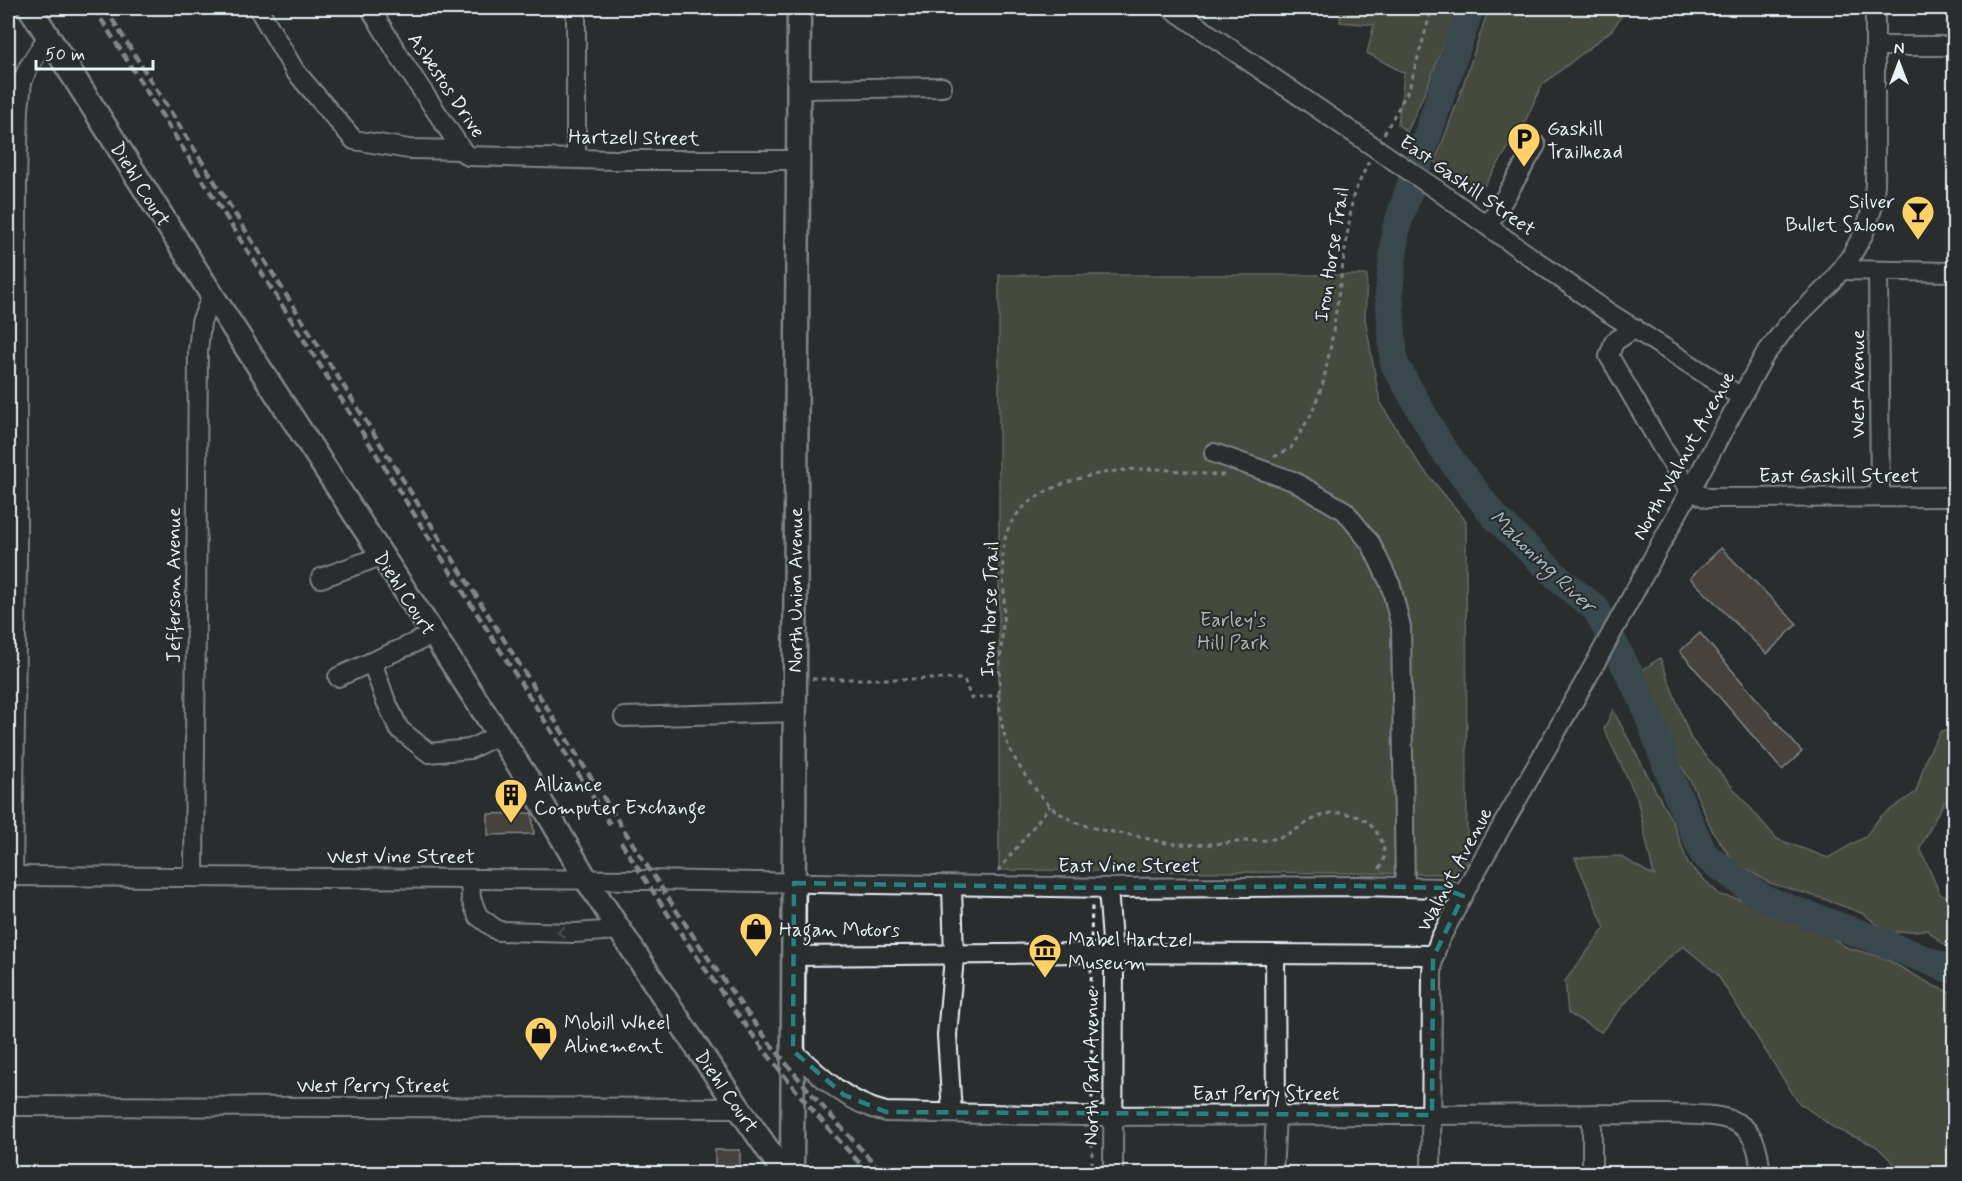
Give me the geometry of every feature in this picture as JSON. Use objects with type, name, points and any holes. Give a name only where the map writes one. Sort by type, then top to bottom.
[{"type":"main road","name":"Diehl Court","points":[[30,8],[212,295],[529,782],[586,879],[702,1055],[785,1173]]},
{"type":"main road","name":"North Union Avenue","points":[[792,1173],[799,8]]},
{"type":"street","name":"Hartzell Street","points":[[258,8],[295,71],[354,140],[409,149],[576,159],[797,160]]},
{"type":"street","name":"Asbestos Drive","points":[[370,8],[409,72],[466,153]]},
{"type":"street","points":[[576,8],[576,159]]},
{"type":"street","name":"East Gaskill Street","points":[[1171,8],[1635,328],[1741,397]]},
{"type":"street","name":"North Walnut Avenue","points":[[1587,678],[1764,356],[1788,326],[1842,270],[1864,233],[1872,209],[1875,184],[1875,8]]},
{"type":"street","points":[[10,876],[17,561],[19,109],[22,82],[48,36]]},
{"type":"street","points":[[1875,46],[1954,46]]},
{"type":"street","points":[[798,89],[942,87]]},
{"type":"street","points":[[1488,226],[1536,145]]},
{"type":"street","points":[[1842,270],[1954,272]]},
{"type":"street","name":"West Avenue","points":[[1878,272],[1880,497]]},
{"type":"street","name":"Jefferson Avenue","points":[[194,877],[198,351],[201,322],[212,295]]},
{"type":"street","points":[[1635,328],[1614,342],[1610,356],[1689,490]]},
{"type":"street","points":[[1214,453],[1293,481],[1345,511],[1371,544],[1391,586],[1401,627],[1405,887]]},
{"type":"street","name":"East Gaskill Street","points":[[1689,490],[1707,498],[1954,497]]},
{"type":"street","points":[[321,578],[381,556]]},
{"type":"street","points":[[338,677],[432,635]]},
{"type":"street","points":[[372,662],[399,729],[429,753],[470,749],[498,735]]},
{"type":"street","name":"Walnut Avenue","points":[[1431,1173],[1432,973],[1440,939],[1587,678]]},
{"type":"street","points":[[624,717],[795,712]]},
{"type":"street","name":"West Vine Street","points":[[10,876],[586,879],[794,883]]},
{"type":"street","points":[[470,879],[471,899],[478,916],[498,931],[574,933],[620,930]]},
{"type":"street","name":"East Vine Street","points":[[794,883],[1103,888],[1405,887],[1443,888],[1463,896]]},
{"type":"street","points":[[952,886],[954,954],[947,1035],[952,1113]]},
{"type":"street","name":"North Park Avenue","points":[[1103,888],[1113,953],[1113,1173]]},
{"type":"street","points":[[794,956],[1091,953],[1435,955]]},
{"type":"street","points":[[1273,1173],[1276,1115],[1275,954]]},
{"type":"street","name":"East Perry Street","points":[[793,1051],[844,1095],[862,1105],[886,1112],[1092,1116],[1667,1114],[1732,1119],[1748,1129],[1752,1135],[1757,1146],[1760,1173]]},
{"type":"street","name":"West Perry Street","points":[[8,1106],[739,1108]]},
{"type":"street","points":[[1592,1114],[1593,1173]]},
{"type":"path","name":"Iron Horse Trail","points":[[1255,468],[1262,461],[1291,448],[1316,403],[1332,345],[1353,196],[1363,170],[1379,150],[1409,89],[1432,8]]},
{"type":"path","name":"Iron Horse Trail","points":[[1227,475],[1150,469],[1122,471],[1064,484],[1040,494],[1022,506],[1009,528],[1001,566],[1005,595],[1000,695],[1006,738],[1019,764],[1043,799],[1061,815],[1085,826],[1168,843],[1210,845],[1274,839],[1325,814],[1345,814],[1365,820],[1381,839],[1384,858],[1381,867],[1376,871]]},
{"type":"path","points":[[795,678],[964,679],[971,698],[1000,695]]},
{"type":"path","points":[[986,886],[1050,805]]},
{"type":"path","points":[[1092,1173],[1091,911],[1103,888],[1102,875],[1107,869]]},
{"type":"highlighted area","points":[[794,883],[1108,888],[1359,886],[1443,888],[1463,896],[1433,958],[1432,1115],[886,1112],[844,1095],[793,1051]]},
{"type":"green space","points":[[1341,8],[1458,8],[1407,132],[1398,125],[1404,73],[1367,53],[1374,25],[1340,22]]},
{"type":"green space","points":[[1489,8],[1627,8],[1612,30],[1542,85],[1525,122],[1484,186],[1471,192],[1435,162]]},
{"type":"green space","name":"Earley's Hill Park","points":[[999,275],[1367,275],[1365,319],[1380,403],[1419,464],[1466,521],[1467,864],[1451,874],[999,870]]},
{"type":"green space","points":[[1660,658],[1691,739],[1777,839],[1828,858],[1865,837],[1880,817],[1916,792],[1927,756],[1941,731],[1954,731],[1954,788],[1920,848],[1940,894],[1954,899],[1954,953],[1927,930],[1887,933],[1864,914],[1770,883],[1734,862],[1713,832],[1691,782],[1669,745],[1642,670]]},
{"type":"green space","points":[[1613,710],[1674,825],[1688,864],[1720,895],[1747,901],[1816,927],[1846,947],[1884,958],[1934,986],[1954,994],[1954,1173],[1904,1173],[1876,1146],[1836,1129],[1798,1102],[1717,974],[1683,946],[1650,974],[1601,1032],[1568,1013],[1565,981],[1605,928],[1575,858],[1620,856],[1654,876],[1637,798],[1604,729]]},
{"type":"building","points":[[1721,548],[1797,624],[1767,654],[1690,578]]},
{"type":"building","points":[[1700,633],[1802,752],[1782,770],[1680,651]]},
{"type":"building","name":"Alliance Computer Exchange","points":[[532,813],[534,834],[488,835],[488,814]]},
{"type":"building","points":[[715,1150],[740,1150],[740,1173],[715,1173]]},
{"type":"waterway","name":"Mahoning River","points":[[1470,8],[1396,229],[1389,292],[1394,363],[1442,448],[1494,516],[1565,584],[1596,609],[1642,698],[1677,794],[1704,855],[1764,899],[1954,971]]},
{"type":"railway","points":[[94,8],[610,824]]},
{"type":"railway","points":[[105,8],[681,917],[769,1042],[884,1174]]},
{"type":"railway","points":[[621,842],[737,1014],[801,1096],[870,1174]]},
{"type":"place","name":"Gaskill Trailhead","points":[[1524,168]]},
{"type":"place","name":"Silver Bullet Saloon","points":[[1918,241]]},
{"type":"place","name":"Alliance Computer Exchange","points":[[511,824]]},
{"type":"place","name":"Hagan Motors","points":[[756,958]]},
{"type":"place","name":"Mabel Hartzel Museum","points":[[1045,979]]},
{"type":"place","name":"Mobill Wheel Alinement","points":[[541,1062]]}]
